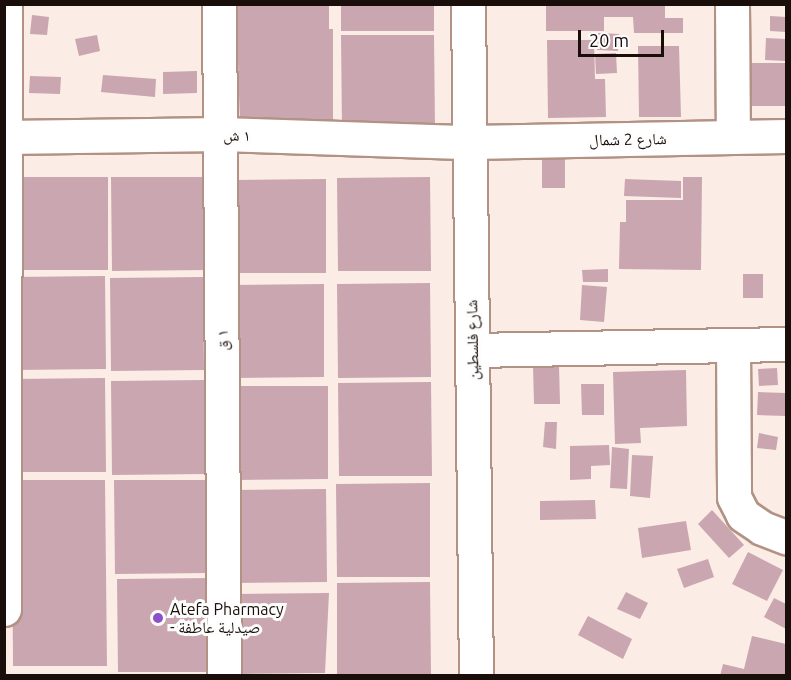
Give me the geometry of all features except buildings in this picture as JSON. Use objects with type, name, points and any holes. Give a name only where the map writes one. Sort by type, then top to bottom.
[{"type":"street","points":[[4,609],[5,4]]},
{"type":"street","name":"١ ق","points":[[219,4],[222,134],[224,675]]},
{"type":"street","name":"شارع فلسطين","points":[[468,4],[476,675]]},
{"type":"street","points":[[732,4],[733,137]]},
{"type":"street","name":"١ ش","points":[[5,137],[222,134],[469,142]]},
{"type":"street","name":"شارع 2 شمال","points":[[469,142],[786,136]]},
{"type":"street","points":[[472,350],[786,344]]},
{"type":"street","points":[[733,345],[734,497],[743,515],[762,528],[786,537]]},
{"type":"place","name":"Atefa Pharmacy - صيدلية عاطفة","points":[[158,618]]}]
